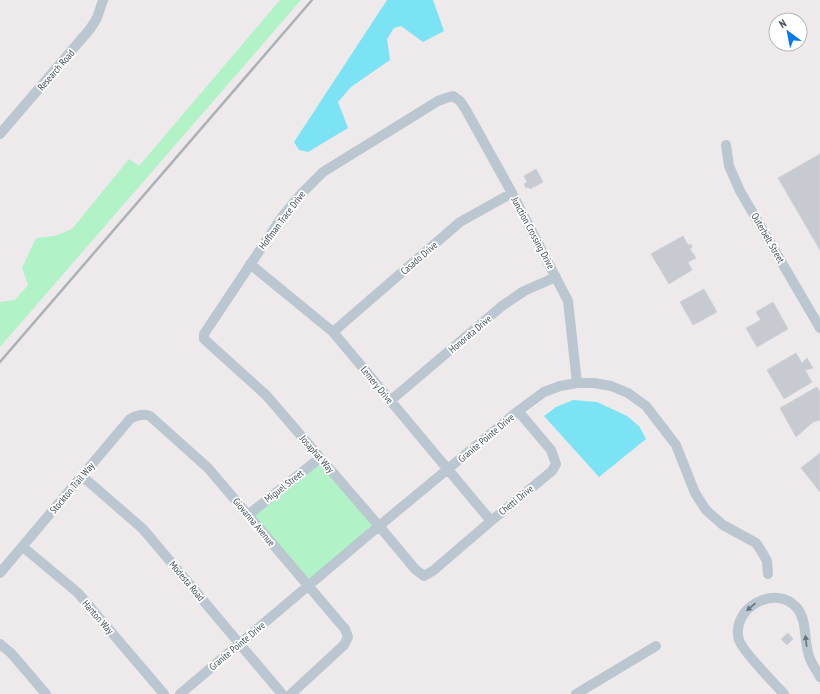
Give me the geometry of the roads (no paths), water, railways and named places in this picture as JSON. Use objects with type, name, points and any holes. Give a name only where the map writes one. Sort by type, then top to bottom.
[{"type":"street","name":"Research Road","points":[[0,134],[90,28],[97,18],[103,0]]},
{"type":"street","name":"Junction Crossing Drive","points":[[454,96],[460,101],[466,110],[512,193],[568,301],[578,383]]},
{"type":"street","name":"Hoffman Trace Drive","points":[[204,339],[206,329],[282,217],[301,194],[323,172],[438,101],[454,96]]},
{"type":"street","name":"Outerbelt Street","points":[[726,145],[728,166],[740,191],[820,328]]},
{"type":"street","name":"Casado Drive","points":[[333,332],[460,222],[512,193]]},
{"type":"street","name":"Lemery Drive","points":[[250,264],[333,332],[490,521]]},
{"type":"street","name":"Honorata Drive","points":[[390,400],[502,306],[524,292],[556,277]]},
{"type":"street","name":"Josaphat Way","points":[[204,339],[266,395],[415,569],[424,576]]},
{"type":"street","name":"Granite Pointe Drive","points":[[180,694],[518,411],[544,392],[560,386],[578,383],[594,383],[611,386],[628,393],[646,406],[676,445],[695,493],[706,510],[723,524],[756,543],[767,561],[768,574]]},
{"type":"street","name":"Chetti Drive","points":[[424,576],[434,570],[490,521],[552,471],[556,464],[551,450],[518,411]]},
{"type":"street","name":"Stockton Trail Way","points":[[0,573],[130,419],[137,415],[145,414],[150,416]]},
{"type":"street","name":"Giovanna Avenue","points":[[150,416],[208,468],[345,629],[348,637],[344,645],[292,694]]},
{"type":"street","name":"Miguel Street","points":[[248,515],[320,458]]},
{"type":"street","name":"Modesta Road","points":[[82,476],[143,530],[282,694]]},
{"type":"street","name":"Hanton Way","points":[[23,547],[78,593],[164,694]]},
{"type":"street","points":[[784,694],[744,649],[739,640],[739,630],[742,618],[748,609],[759,601],[774,597],[787,600],[798,609],[803,620],[808,654],[820,677]]},
{"type":"street","points":[[0,644],[11,653],[41,692]]},
{"type":"street","points":[[576,694],[656,646]]},
{"type":"water","points":[[387,0],[433,0],[444,31],[423,42],[401,26],[394,28],[387,39],[390,60],[351,87],[338,102],[348,128],[308,152],[299,150],[294,142]]},
{"type":"water","points":[[573,400],[597,402],[627,416],[639,426],[646,439],[599,477],[544,416],[556,407]]},
{"type":"railway","points":[[0,362],[312,0]]}]
